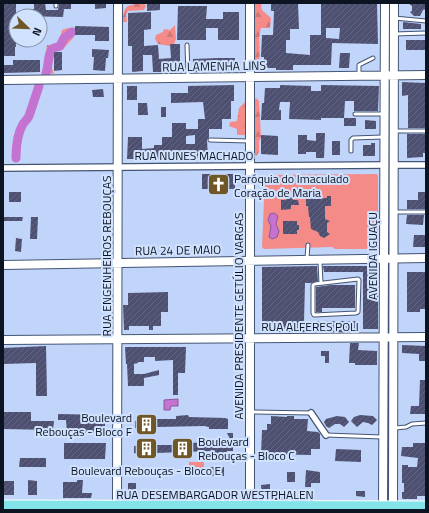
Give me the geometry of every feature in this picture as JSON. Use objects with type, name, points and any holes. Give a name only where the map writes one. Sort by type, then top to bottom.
[{"type":"main road","name":"RUA ENGENHEIROS REBOUÇAS","points":[[117,508],[118,3]]},
{"type":"main road","name":"AVENIDA PRESIDENTE GETÚLIO VARGAS","points":[[250,3],[250,508]]},
{"type":"main road","name":"AVENIDA IGUAÇU","points":[[383,508],[385,3]]},
{"type":"main road","name":"AVENIDA IGUAÇU","points":[[393,508],[394,3]]},
{"type":"main road","points":[[385,39],[394,26]]},
{"type":"main road","name":"RUA LAMENHA LINS","points":[[3,80],[426,75]]},
{"type":"main road","points":[[385,116],[394,131]]},
{"type":"main road","name":"RUA 24 DE MAIO","points":[[3,265],[426,258]]},
{"type":"main road","points":[[384,285],[393,297]]},
{"type":"main road","name":"RUA ALFERES POLI","points":[[3,340],[426,337]]},
{"type":"main road","points":[[383,422],[393,410]]},
{"type":"main road","name":"RUA DESEMBARGADOR WESTPHALEN","points":[[3,505],[117,508],[393,508],[426,506]]},
{"type":"street","name":"RUA NUNES MACHADO","points":[[3,168],[384,165]]},
{"type":"street","points":[[394,165],[426,165]]},
{"type":"street","points":[[310,413],[326,435]]},
{"type":"lane","points":[[394,26],[426,21]]},
{"type":"lane","points":[[394,26],[426,33]]},
{"type":"lane","points":[[188,45],[188,78]]},
{"type":"lane","points":[[359,76],[359,65],[372,58]]},
{"type":"lane","points":[[355,114],[385,116]]},
{"type":"lane","points":[[394,131],[426,131]]},
{"type":"lane","points":[[351,151],[351,140],[353,138],[384,137]]},
{"type":"lane","points":[[210,140],[250,141]]},
{"type":"lane","points":[[394,212],[426,212]]},
{"type":"lane","points":[[307,260],[308,245]]},
{"type":"lane","points":[[320,260],[321,283]]},
{"type":"lane","points":[[358,279],[358,312],[314,315],[313,286],[321,283],[358,279]]},
{"type":"lane","points":[[250,412],[310,413]]},
{"type":"lane","points":[[393,428],[406,428],[412,424],[426,423]]},
{"type":"lane","points":[[326,435],[383,437]]},
{"type":"green space","points":[[144,3],[146,6],[144,10],[128,11],[126,14],[127,22],[123,22],[124,12],[128,6]]},
{"type":"green space","points":[[254,3],[261,3],[262,10],[271,18],[270,28],[261,28],[259,37],[260,56],[258,65],[254,62]]},
{"type":"green space","points":[[175,25],[176,39],[174,44],[170,46],[158,44],[155,39],[156,35],[163,32],[164,29],[170,30]]},
{"type":"green space","points":[[68,28],[73,29],[74,37],[62,50],[54,51],[50,66],[54,74],[44,72],[47,48],[48,48],[48,45],[56,44],[61,40],[62,30]]},
{"type":"green space","points":[[256,98],[259,101],[261,137],[259,141],[259,152],[256,156],[254,154],[254,101]]},
{"type":"green space","points":[[246,101],[245,135],[239,135],[237,134],[237,129],[229,126],[230,122],[237,121],[239,108]]},
{"type":"green space","points":[[377,174],[378,242],[375,249],[335,249],[332,247],[264,249],[262,247],[266,175]]},
{"type":"green space","points":[[189,462],[204,462],[204,469],[189,470]]},
{"type":"shaded area","points":[[274,213],[278,216],[276,224],[279,231],[277,237],[272,239],[269,237],[271,226],[268,220],[270,214]]},
{"type":"shaded area","points":[[178,399],[178,406],[171,406],[170,410],[164,410],[164,400]]},
{"type":"building","points":[[3,3],[16,4],[16,8],[8,8],[8,48],[15,48],[15,56],[3,56]]},
{"type":"building","points":[[34,3],[45,3],[46,8],[34,8]]},
{"type":"building","points":[[59,3],[71,3],[71,9],[64,9],[63,17],[48,17],[48,10],[58,10]]},
{"type":"building","points":[[95,3],[106,3],[106,8],[95,9]]},
{"type":"building","points":[[271,3],[298,3],[299,29],[290,29],[290,40],[286,40],[286,53],[310,55],[310,35],[321,35],[321,3],[377,3],[378,44],[332,43],[331,65],[293,65],[293,70],[264,68],[264,57],[261,57],[262,35],[273,35],[274,11],[271,11]],"holes":[[[326,28],[340,28],[339,39],[326,38]]]},
{"type":"building","points":[[408,3],[426,3],[426,9],[423,10],[420,16],[414,16],[410,12],[412,11],[412,6]]},
{"type":"building","points":[[147,4],[160,4],[160,10],[147,11]]},
{"type":"building","points":[[178,6],[207,6],[206,19],[223,19],[223,12],[239,12],[239,40],[218,40],[218,28],[206,28],[206,40],[177,40]]},
{"type":"building","points":[[151,12],[151,29],[144,30],[144,46],[158,45],[159,59],[171,58],[170,44],[180,44],[180,66],[166,66],[166,72],[153,72],[152,55],[143,55],[143,71],[132,72],[132,46],[128,46],[128,13]]},
{"type":"building","points":[[403,22],[421,24],[421,29],[403,29]]},
{"type":"building","points":[[75,26],[109,27],[109,41],[95,41],[95,35],[75,35]]},
{"type":"building","points":[[406,40],[426,40],[426,50],[406,50]]},
{"type":"building","points":[[92,49],[109,50],[108,58],[106,58],[105,71],[93,70],[94,57],[92,57]]},
{"type":"building","points":[[54,52],[62,52],[62,70],[54,71]]},
{"type":"building","points":[[340,53],[350,53],[349,68],[339,68]]},
{"type":"building","points":[[235,58],[235,70],[193,72],[193,59]]},
{"type":"building","points":[[13,60],[40,60],[40,72],[4,73],[4,65],[13,65]]},
{"type":"building","points":[[402,82],[426,83],[426,128],[408,128],[408,95],[402,96]]},
{"type":"building","points":[[234,85],[234,101],[231,101],[231,119],[222,119],[222,129],[209,129],[209,137],[207,140],[208,158],[154,159],[154,156],[146,156],[146,159],[127,159],[128,137],[142,137],[142,149],[154,148],[154,145],[162,145],[162,137],[172,137],[172,123],[186,123],[186,129],[198,129],[198,119],[205,119],[203,102],[171,103],[171,93],[188,93],[188,86]],"holes":[[[195,135],[195,144],[186,144],[186,136]]]},
{"type":"building","points":[[280,85],[311,86],[311,91],[321,91],[321,85],[379,86],[378,111],[354,111],[354,101],[345,101],[344,118],[321,118],[321,120],[289,119],[290,102],[280,102],[279,110],[281,110],[281,120],[261,120],[265,88],[280,88]]},
{"type":"building","points":[[127,86],[137,86],[137,100],[127,100]]},
{"type":"building","points":[[103,89],[104,97],[93,97],[92,90]]},
{"type":"building","points":[[138,103],[147,103],[148,115],[138,115]]},
{"type":"building","points":[[161,107],[166,107],[166,117],[161,117]]},
{"type":"building","points":[[344,118],[356,118],[356,126],[344,126]]},
{"type":"building","points":[[365,120],[376,121],[376,129],[365,129]]},
{"type":"building","points":[[316,133],[325,133],[324,158],[316,158],[316,152],[298,154],[298,135],[307,135],[307,140],[316,141]]},
{"type":"building","points":[[407,134],[426,134],[426,153],[423,153],[423,157],[407,158]]},
{"type":"building","points":[[261,135],[278,136],[278,155],[261,154]]},
{"type":"building","points":[[332,141],[340,141],[340,155],[332,155]]},
{"type":"building","points":[[371,143],[375,143],[375,156],[363,156],[363,145],[371,145]]},
{"type":"building","name":"Paróquia do Imaculado Coração de Maria","points":[[202,174],[235,174],[235,189],[202,189]]},
{"type":"building","points":[[9,192],[21,192],[21,202],[9,202]]},
{"type":"building","points":[[418,192],[426,192],[426,209],[407,209],[407,200],[418,200]]},
{"type":"building","points":[[327,196],[331,196],[331,206],[325,206],[325,219],[330,221],[327,223],[327,232],[330,234],[324,238],[320,236],[318,232],[311,229],[306,199],[327,198]]},
{"type":"building","points":[[286,197],[293,197],[293,200],[298,200],[299,205],[291,205],[291,209],[281,210],[281,200],[286,200]]},
{"type":"building","points":[[407,215],[424,215],[423,225],[406,224]]},
{"type":"building","points":[[3,217],[23,217],[22,221],[3,221]]},
{"type":"building","points":[[31,217],[38,217],[37,239],[30,239]]},
{"type":"building","points":[[283,221],[297,221],[299,230],[297,230],[297,234],[283,234]]},
{"type":"building","points":[[414,235],[426,235],[426,247],[413,247]]},
{"type":"building","points":[[16,238],[22,239],[21,252],[15,251]]},
{"type":"building","points":[[317,266],[318,281],[305,283],[304,321],[356,321],[356,332],[262,332],[262,267]]},
{"type":"building","points":[[323,266],[378,266],[378,329],[363,329],[363,272],[324,272]]},
{"type":"building","points":[[407,272],[426,272],[426,309],[420,309],[420,312],[407,312]]},
{"type":"building","points":[[331,285],[355,285],[355,308],[322,308],[322,312],[316,312],[316,287]]},
{"type":"building","points":[[168,292],[168,312],[161,312],[161,326],[153,326],[153,330],[149,330],[149,326],[129,326],[129,330],[124,330],[123,305],[128,305],[128,293]]},
{"type":"building","points":[[350,343],[359,343],[358,350],[377,351],[377,365],[355,365],[355,363],[349,363]]},
{"type":"building","points":[[402,345],[426,346],[426,361],[419,361],[419,354],[402,353]]},
{"type":"building","points":[[46,346],[47,396],[36,396],[36,363],[3,364],[3,348]]},
{"type":"building","points":[[125,347],[186,347],[185,373],[178,373],[178,395],[173,395],[173,360],[155,361],[155,357],[144,357],[144,362],[134,364],[134,374],[144,374],[159,370],[159,375],[144,378],[144,386],[128,386]]},
{"type":"building","points":[[321,351],[329,351],[329,363],[325,363],[325,356],[321,356]]},
{"type":"building","points":[[420,380],[426,380],[426,414],[410,414],[411,406],[419,406]]},
{"type":"building","points":[[3,412],[31,412],[31,421],[54,421],[53,430],[3,429]]},
{"type":"building","points":[[58,414],[105,415],[105,433],[67,433],[66,420],[58,420]]},
{"type":"building","points":[[188,415],[189,417],[228,419],[228,429],[209,429],[209,427],[204,426],[157,427],[157,429],[153,430],[141,430],[135,428],[135,421],[141,420],[141,418],[176,419],[176,416]]},
{"type":"building","points":[[360,415],[373,416],[377,420],[372,425],[363,422],[357,427],[351,421],[354,417]]},
{"type":"building","points":[[271,416],[294,416],[294,419],[308,419],[307,431],[318,432],[320,434],[320,449],[311,449],[311,455],[261,454],[262,430],[267,430],[267,424],[271,424]]},
{"type":"building","points":[[337,416],[345,417],[349,422],[344,427],[340,424],[335,424],[329,428],[326,426],[324,422],[326,419]]},
{"type":"building","points":[[227,433],[233,433],[233,451],[223,453],[211,453],[211,451],[156,453],[152,455],[140,455],[134,453],[134,446],[140,445],[140,443],[176,445],[176,441],[188,441],[189,443],[231,441]]},
{"type":"building","points":[[64,443],[106,443],[105,459],[64,459]]},
{"type":"building","points":[[413,443],[426,443],[426,494],[425,496],[417,496],[417,499],[403,499],[402,492],[404,492],[404,483],[402,483],[402,465],[417,467],[418,458],[401,456],[402,447],[413,447]]},
{"type":"building","points":[[336,449],[361,450],[361,462],[335,461]]},
{"type":"building","points":[[20,458],[46,458],[46,467],[19,467]]},
{"type":"building","points":[[209,467],[224,467],[224,476],[209,476]]},
{"type":"building","points":[[306,470],[320,472],[320,483],[311,483],[311,487],[305,487]]},
{"type":"building","points":[[287,472],[295,472],[295,482],[287,482]]},
{"type":"building","points":[[28,480],[37,481],[37,495],[28,495]]},
{"type":"building","points":[[77,480],[83,480],[82,493],[92,493],[91,498],[63,498],[63,482],[77,482]]},
{"type":"building","points":[[3,481],[14,481],[14,495],[3,495]]},
{"type":"building","points":[[128,483],[136,483],[136,498],[128,499]]},
{"type":"building","points":[[270,484],[270,491],[286,491],[285,500],[262,498],[261,485]]},
{"type":"building","points":[[356,491],[365,491],[365,497],[356,496]]},
{"type":"waterway","points":[[46,73],[50,53],[54,48],[60,46],[64,38],[72,32]]},
{"type":"waterway","points":[[16,158],[19,132],[23,124],[28,119],[39,86]]},
{"type":"place","name":"Paróquia do Imaculado Coração de Maria","points":[[219,185]]},
{"type":"place","name":"Boulevard Rebouças - Bloco F","points":[[147,424]]},
{"type":"place","name":"Boulevard Rebouças - Bloco C","points":[[183,448]]},
{"type":"place","name":"Boulevard Rebouças - Bloco E","points":[[146,449]]}]
